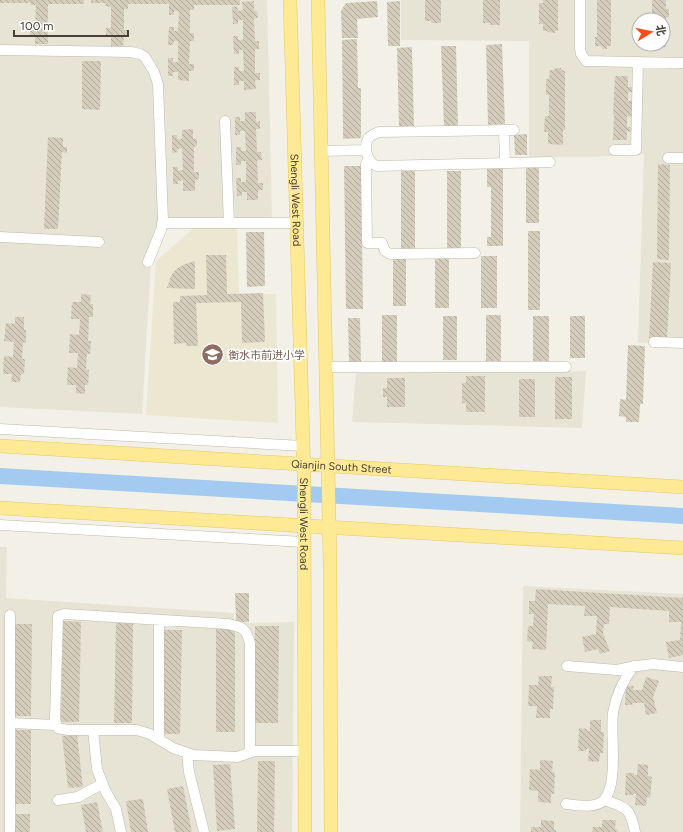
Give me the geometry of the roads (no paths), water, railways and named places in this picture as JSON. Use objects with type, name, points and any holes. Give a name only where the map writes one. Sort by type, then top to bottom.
[{"type":"main road","name":"Shengli West Road","points":[[290,0],[304,471],[305,832]]},
{"type":"main road","points":[[318,0],[329,527],[330,832]]},
{"type":"main road","name":"Qianjin South Street","points":[[0,446],[304,471],[683,487]]},
{"type":"main road","points":[[0,508],[683,548]]},
{"type":"street","points":[[580,0],[580,48],[581,54],[586,61],[683,63]]},
{"type":"street","points":[[0,50],[131,52],[145,57],[154,72],[158,84],[162,223],[157,242],[148,262]]},
{"type":"street","points":[[614,150],[636,150],[638,62]]},
{"type":"street","points":[[225,121],[229,223]]},
{"type":"street","points":[[475,253],[390,254],[385,251],[382,243],[367,243],[366,144],[368,138],[379,132],[509,130],[505,163]]},
{"type":"street","points":[[322,151],[367,154]]},
{"type":"street","points":[[367,154],[373,165],[377,166],[550,162]]},
{"type":"street","points":[[668,158],[683,158]]},
{"type":"street","points":[[162,223],[296,223]]},
{"type":"street","points":[[0,237],[99,242]]},
{"type":"street","points":[[654,342],[683,343]]},
{"type":"street","points":[[326,367],[566,367]]},
{"type":"street","points":[[0,429],[303,446]]},
{"type":"street","points":[[0,525],[304,542]]},
{"type":"street","points":[[250,753],[250,643],[248,635],[242,627],[228,624],[64,614],[58,616],[55,713],[56,725],[60,729],[137,730],[158,739],[173,748],[193,755],[237,757],[250,753],[255,751],[305,751]]},
{"type":"street","points":[[10,615],[10,832]]},
{"type":"street","points":[[158,739],[159,620]]},
{"type":"street","points":[[567,666],[617,670],[653,664],[683,667]]},
{"type":"street","points":[[566,804],[590,805],[599,803],[604,800],[611,786],[613,718],[617,695],[626,676],[634,666]]},
{"type":"street","points":[[10,723],[56,725]]},
{"type":"street","points":[[94,730],[95,761],[102,784],[116,809],[122,832]]},
{"type":"street","points":[[187,753],[189,772],[204,832]]},
{"type":"street","points":[[58,800],[78,797],[102,784]]},
{"type":"street","points":[[604,800],[622,806],[630,812],[635,832]]},
{"type":"water","points":[[0,468],[683,508],[683,524],[0,484]]},
{"type":"place","name":"衡水市前进小学","points":[[213,355]]}]
